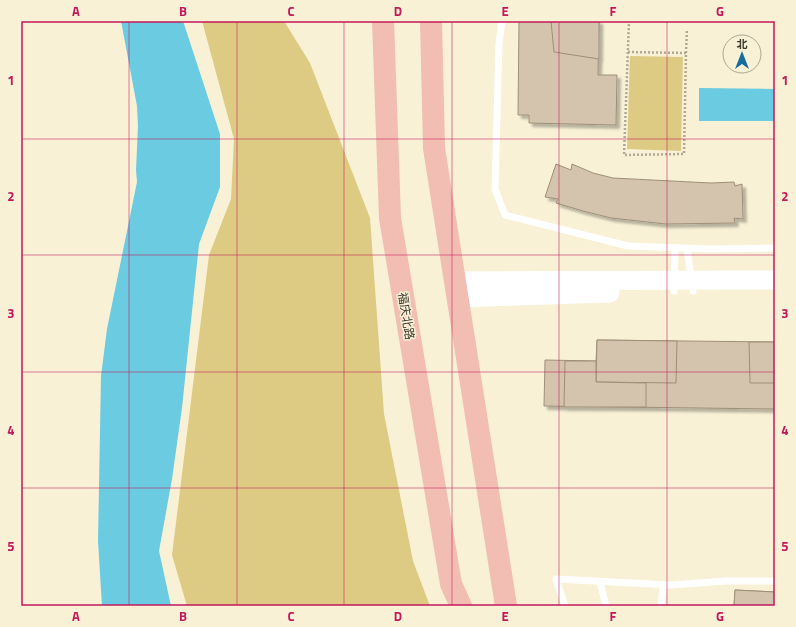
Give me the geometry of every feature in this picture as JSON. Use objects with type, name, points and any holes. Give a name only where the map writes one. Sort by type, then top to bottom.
[{"type":"main road","name":"福庆北路","points":[[383,21],[390,218],[451,584],[461,606]]},
{"type":"main road","points":[[431,21],[434,148],[506,606]]},
{"type":"street","points":[[456,289],[683,286],[775,280]]},
{"type":"street","points":[[683,286],[741,290],[775,290]]},
{"type":"lane","points":[[502,21],[499,44],[495,189],[505,216],[628,246],[709,249],[775,248]]},
{"type":"lane","points":[[675,248],[683,286]]},
{"type":"lane","points":[[683,286],[687,248]]},
{"type":"lane","points":[[565,606],[556,579],[663,585],[726,581],[775,581]]},
{"type":"lane","points":[[600,582],[606,606]]},
{"type":"lane","points":[[661,606],[663,585]]},
{"type":"path","points":[[629,21],[624,155],[684,154],[687,29]]},
{"type":"path","points":[[628,52],[686,53]]},
{"type":"shaded area","points":[[202,21],[284,21],[310,63],[370,218],[384,414],[413,561],[430,606],[187,606],[172,555],[209,255],[231,199],[234,139]]},
{"type":"shaded area","points":[[630,56],[683,57],[681,151],[627,149]]},
{"type":"water","points":[[121,21],[183,21],[220,134],[220,187],[199,244],[182,408],[172,479],[159,551],[171,606],[102,606],[98,541],[101,376],[107,329],[137,182],[137,106]]},
{"type":"water","points":[[699,88],[775,89],[775,121],[699,121]]},
{"type":"building","points":[[519,21],[599,21],[598,75],[617,75],[616,125],[529,123],[529,115],[518,115]]},
{"type":"building","points":[[551,21],[599,21],[599,59],[554,52]]},
{"type":"building","points":[[556,164],[571,170],[572,164],[593,173],[613,178],[711,183],[734,182],[735,186],[742,184],[743,219],[734,218],[735,223],[666,224],[611,218],[583,211],[556,203],[558,199],[545,197]]},
{"type":"building","points":[[597,340],[775,342],[775,409],[544,406],[545,360],[596,361]]},
{"type":"building","points":[[597,340],[677,341],[676,383],[596,382]]},
{"type":"building","points":[[749,342],[775,342],[775,383],[750,383]]},
{"type":"building","points":[[565,361],[596,361],[596,382],[646,383],[646,407],[564,407]]},
{"type":"building","points":[[735,590],[775,592],[775,606],[734,606]]},
{"type":"building","points":[[735,590],[775,592],[775,606],[734,606]]}]
